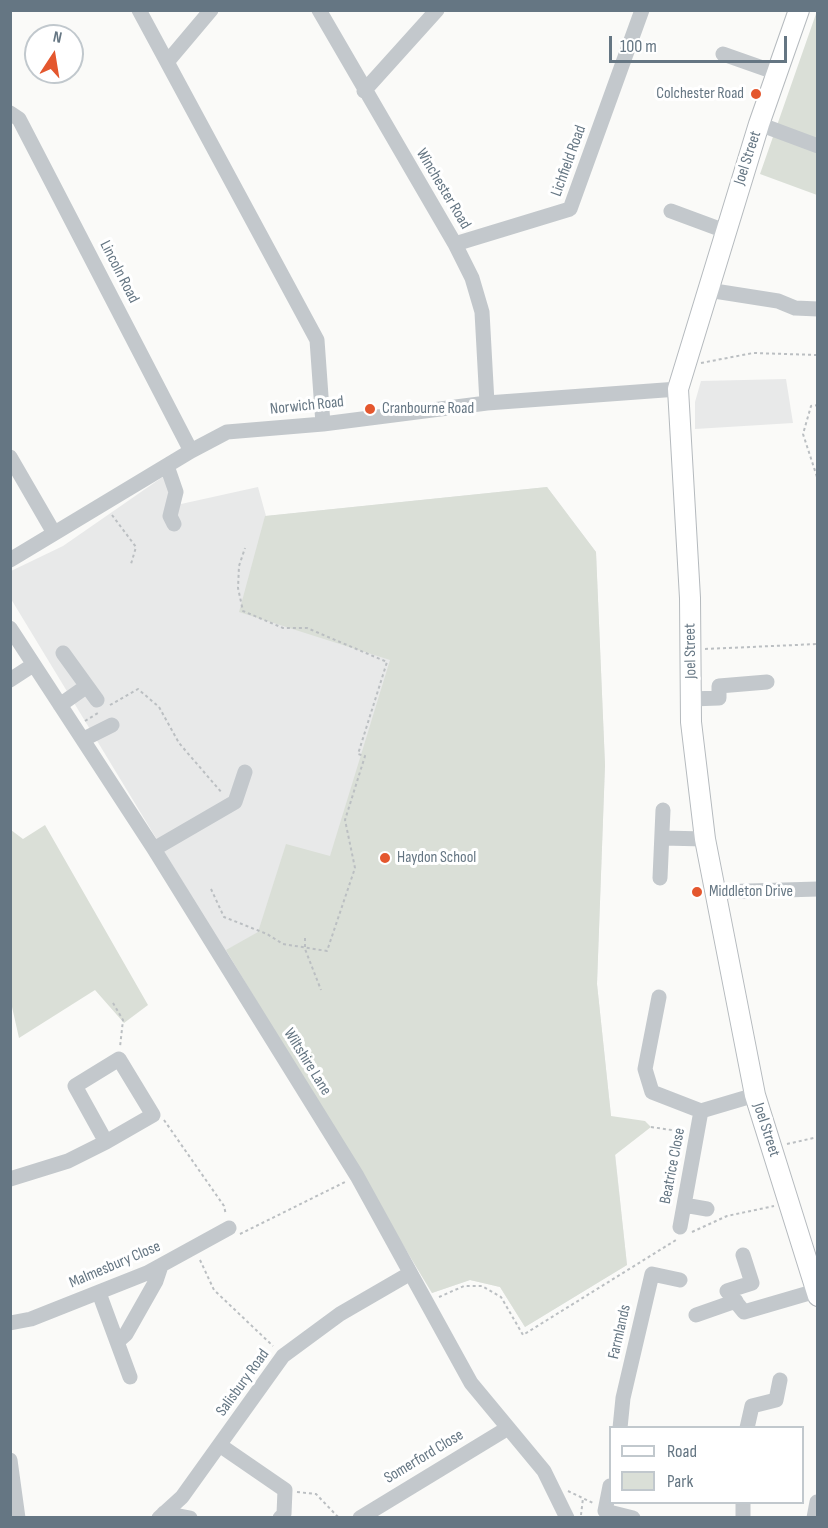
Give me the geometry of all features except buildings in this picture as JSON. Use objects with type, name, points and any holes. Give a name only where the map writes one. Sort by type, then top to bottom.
[{"type":"main road","name":"Joel Street","points":[[799,10],[759,124],[725,231],[687,366],[678,389],[691,651],[691,699],[705,839],[755,1095],[817,1294]]},
{"type":"street","points":[[139,10],[317,340],[323,424]]},
{"type":"street","points":[[168,61],[211,10]]},
{"type":"street","name":"Winchester Road","points":[[320,10],[364,91],[455,244],[472,278],[482,312],[486,403]]},
{"type":"street","points":[[364,91],[437,10]]},
{"type":"street","name":"Lichfield Road","points":[[455,244],[570,209],[642,10]]},
{"type":"street","points":[[723,54],[777,73]]},
{"type":"street","name":"Lincoln Road","points":[[10,112],[19,119],[191,451]]},
{"type":"street","points":[[759,124],[818,146]]},
{"type":"street","points":[[671,210],[725,231]]},
{"type":"street","points":[[708,290],[778,301],[795,308],[818,309]]},
{"type":"street","name":"Norwich Road","points":[[10,560],[191,451],[227,432],[323,424],[486,403],[678,389]]},
{"type":"street","points":[[10,457],[54,533]]},
{"type":"street","points":[[167,466],[176,492],[170,516],[174,524]]},
{"type":"street","name":"Wiltshire Lane","points":[[10,628],[154,849],[357,1176],[471,1383],[544,1471],[567,1518]]},
{"type":"street","points":[[63,653],[97,700]]},
{"type":"street","points":[[10,680],[33,665]]},
{"type":"street","points":[[691,699],[719,698],[719,686],[767,682]]},
{"type":"street","points":[[60,705],[87,686]]},
{"type":"street","points":[[84,739],[111,724]]},
{"type":"street","points":[[154,849],[232,804],[245,772]]},
{"type":"street","points":[[660,878],[663,810]]},
{"type":"street","points":[[663,838],[705,839]]},
{"type":"street","points":[[714,892],[818,890]]},
{"type":"street","points":[[659,997],[645,1069],[652,1092],[701,1111],[755,1095]]},
{"type":"street","points":[[10,1179],[68,1161],[106,1142],[153,1115],[119,1059],[75,1086],[106,1142]]},
{"type":"street","name":"Beatrice Close","points":[[681,1234],[701,1111]]},
{"type":"street","points":[[684,1205],[707,1209]]},
{"type":"street","name":"Malmesbury Close","points":[[10,1323],[31,1319],[99,1293],[232,1233]]},
{"type":"street","points":[[743,1255],[752,1282],[727,1291],[744,1312],[817,1294]]},
{"type":"street","points":[[117,1341],[126,1334],[156,1281],[161,1266]]},
{"type":"street","name":"Salisbury Road","points":[[162,1515],[182,1497],[221,1446],[283,1356],[340,1314],[409,1274]]},
{"type":"street","name":"Farmlands","points":[[620,1426],[622,1398],[652,1274],[680,1280]]},
{"type":"street","points":[[99,1293],[130,1377]]},
{"type":"street","points":[[696,1315],[736,1301]]},
{"type":"street","points":[[747,1426],[752,1406],[776,1400],[780,1380]]},
{"type":"street","name":"Somerford Close","points":[[360,1518],[508,1428]]},
{"type":"street","points":[[221,1446],[285,1490],[284,1514],[280,1518]]},
{"type":"street","points":[[10,1460],[18,1518]]},
{"type":"street","points":[[609,1491],[605,1511],[633,1518]]},
{"type":"street","points":[[814,1518],[817,1502]]},
{"type":"street","points":[[162,1515],[190,1518]]},
{"type":"path","points":[[687,366],[753,353],[818,355]]},
{"type":"path","points":[[818,405],[811,406],[803,434],[818,480]]},
{"type":"path","points":[[104,503],[136,547],[131,564]]},
{"type":"path","points":[[211,889],[224,917],[283,944],[327,951],[355,868],[345,820],[365,756],[358,754],[387,662],[308,628],[283,628],[243,610],[238,588],[239,566],[245,548]]},
{"type":"path","points":[[691,651],[818,644]]},
{"type":"path","points":[[75,726],[138,688],[159,707],[179,743],[232,804]]},
{"type":"path","points":[[304,938],[305,949],[321,990]]},
{"type":"path","points":[[113,1003],[123,1020],[119,1059]]},
{"type":"path","points":[[153,1115],[165,1121],[224,1206],[232,1233],[357,1176]]},
{"type":"path","points":[[651,1127],[697,1134]]},
{"type":"path","points":[[773,1148],[818,1137]]},
{"type":"path","points":[[427,1302],[464,1286],[482,1286],[501,1297],[523,1335],[681,1234],[727,1216],[789,1202]]},
{"type":"path","points":[[194,1249],[214,1290],[283,1356]]},
{"type":"path","points":[[551,1484],[584,1498],[605,1511]]},
{"type":"path","points":[[285,1490],[316,1494],[339,1518]]},
{"type":"path","points":[[580,1518],[584,1498]]},
{"type":"shaded area","points":[[786,379],[793,423],[695,429],[695,402],[701,381]]},
{"type":"shaded area","name":"Haydon School","points":[[164,476],[181,504],[258,487],[266,516],[547,487],[596,552],[605,765],[597,984],[627,1265],[525,1327],[500,1287],[470,1280],[432,1293],[11,599],[11,571],[63,546]]},
{"type":"green space","points":[[817,11],[817,195],[760,174]]},
{"type":"green space","name":"Haydon School","points":[[547,487],[596,552],[605,765],[597,984],[611,1116],[645,1121],[651,1127],[615,1155],[627,1265],[525,1327],[500,1287],[470,1280],[432,1293],[226,950],[258,932],[286,844],[330,856],[390,660],[239,612],[265,516]]},
{"type":"green space","points":[[45,825],[148,1005],[124,1023],[95,990],[19,1038],[10,998],[11,830],[23,839]]},
{"type":"place","name":"Colchester Road","points":[[756,94]]},
{"type":"place","name":"Cranbourne Road","points":[[370,409]]},
{"type":"place","name":"Haydon School","points":[[385,858]]},
{"type":"place","name":"Middleton Drive","points":[[697,892]]}]
